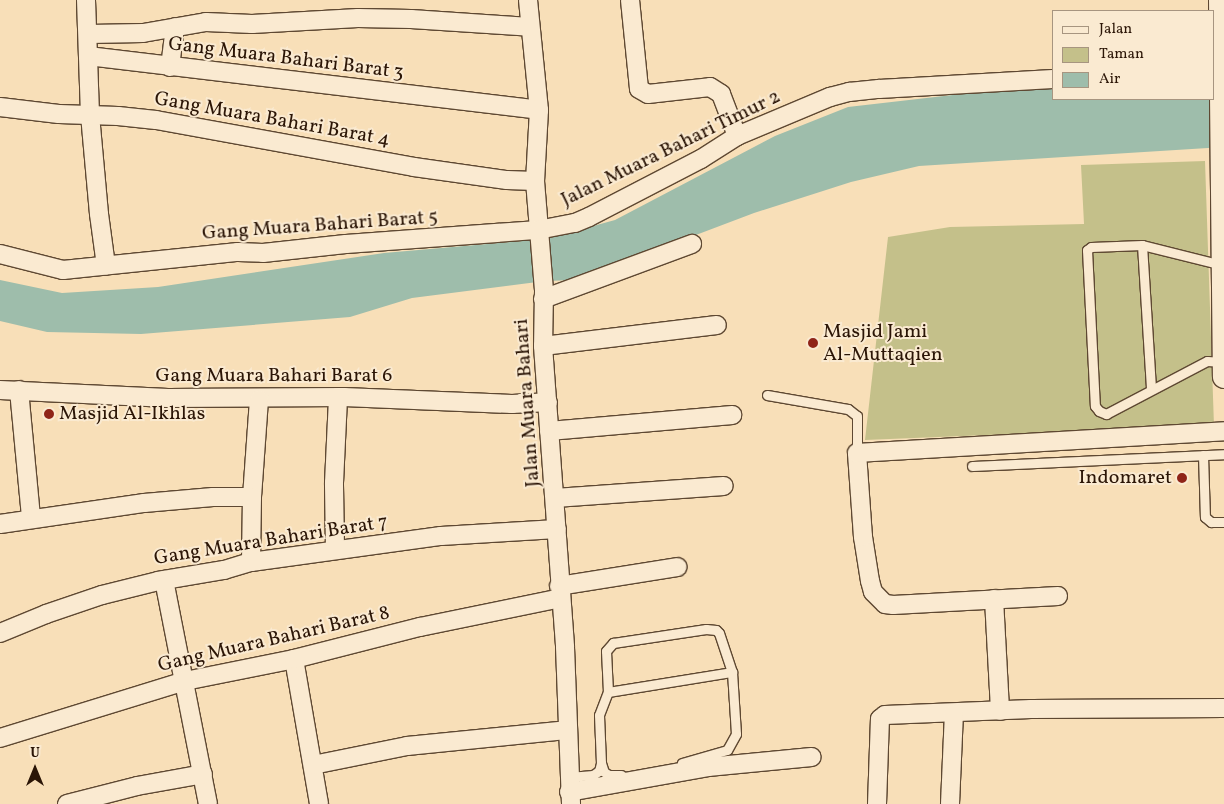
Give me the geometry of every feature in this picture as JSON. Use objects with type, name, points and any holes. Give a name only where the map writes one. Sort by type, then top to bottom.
[{"type":"street","points":[[86,0],[89,34],[90,115],[106,266]]},
{"type":"street","name":"Jalan Muara Bahari","points":[[528,0],[538,110],[535,181],[543,295],[543,346],[557,529],[569,791]]},
{"type":"street","points":[[630,0],[639,90],[648,94],[710,87],[721,94],[737,136]]},
{"type":"street","points":[[1220,0],[1224,377]]},
{"type":"street","points":[[89,34],[128,35],[206,22],[252,24],[358,18],[411,19],[530,27]]},
{"type":"street","points":[[170,67],[175,27]]},
{"type":"street","name":"Gang Muara Bahari Barat 3","points":[[88,56],[538,110]]},
{"type":"street","name":"Jalan Muara Bahari Timur 2","points":[[538,232],[575,223],[590,217],[700,159],[737,136],[849,92],[1052,80]]},
{"type":"street","name":"Gang Muara Bahari Barat 4","points":[[0,107],[59,114],[156,120],[404,165],[507,180],[535,181]]},
{"type":"street","name":"Gang Muara Bahari Barat 5","points":[[0,254],[63,270],[238,252],[263,253],[346,244],[538,232]]},
{"type":"street","points":[[543,295],[692,244]]},
{"type":"street","points":[[543,346],[717,325]]},
{"type":"street","name":"Gang Muara Bahari Barat 6","points":[[0,390],[168,398],[259,399],[338,397],[512,404],[548,402]]},
{"type":"street","points":[[19,390],[31,518]]},
{"type":"street","points":[[335,549],[334,483],[338,397]]},
{"type":"street","points":[[251,562],[252,497],[259,399]]},
{"type":"street","points":[[549,431],[732,415]]},
{"type":"street","points":[[1058,596],[885,604],[873,592],[863,537],[857,453],[1224,431]]},
{"type":"street","points":[[555,498],[724,486]]},
{"type":"street","points":[[0,524],[144,503],[213,497],[252,497]]},
{"type":"street","name":"Gang Muara Bahari Barat 7","points":[[0,633],[46,614],[102,595],[251,562],[441,536],[557,529]]},
{"type":"street","name":"Gang Muara Bahari Barat 8","points":[[0,738],[185,681],[294,659],[560,592],[677,568]]},
{"type":"street","points":[[164,580],[208,804]]},
{"type":"street","points":[[994,599],[1000,710]]},
{"type":"street","points":[[294,659],[319,804]]},
{"type":"street","points":[[877,804],[880,717],[885,715],[1000,710],[1224,708]]},
{"type":"street","points":[[950,804],[954,713]]},
{"type":"street","points":[[313,765],[407,746],[566,730]]},
{"type":"street","points":[[569,791],[708,766],[812,757]]},
{"type":"street","points":[[67,804],[137,786],[203,774]]},
{"type":"lane","points":[[1222,265],[1142,245],[1091,247],[1087,250],[1095,406],[1099,411],[1106,414],[1207,361],[1224,362]]},
{"type":"lane","points":[[1142,245],[1151,389]]},
{"type":"lane","points":[[767,395],[848,408],[857,416],[857,453]]},
{"type":"lane","points":[[972,466],[1224,454]]},
{"type":"lane","points":[[1203,455],[1205,517],[1212,522],[1224,522]]},
{"type":"lane","points":[[706,629],[716,630],[719,632],[732,672],[736,734],[727,750],[692,761],[616,776],[604,772],[601,763],[598,724],[600,707],[608,692],[606,651],[613,643],[706,629]]},
{"type":"lane","points":[[608,692],[732,672]]},
{"type":"lane","points":[[569,791],[598,771],[601,763]]},
{"type":"green space","points":[[1205,161],[1214,426],[865,440],[888,237],[950,227],[1084,224],[1081,165]]},
{"type":"water","points":[[1040,85],[1052,85],[1052,100],[1213,100],[1224,147],[919,166],[851,182],[754,213],[577,280],[545,281],[412,298],[350,317],[141,334],[47,332],[0,321],[0,280],[62,293],[158,287],[384,253],[546,239],[615,220],[775,136],[848,107]]},
{"type":"place","name":"Masjid Jami Al-Muttaqien","points":[[813,343]]},
{"type":"place","name":"Masjid Al-Ikhlas","points":[[49,414]]},
{"type":"place","name":"Indomaret","points":[[1182,478]]}]
